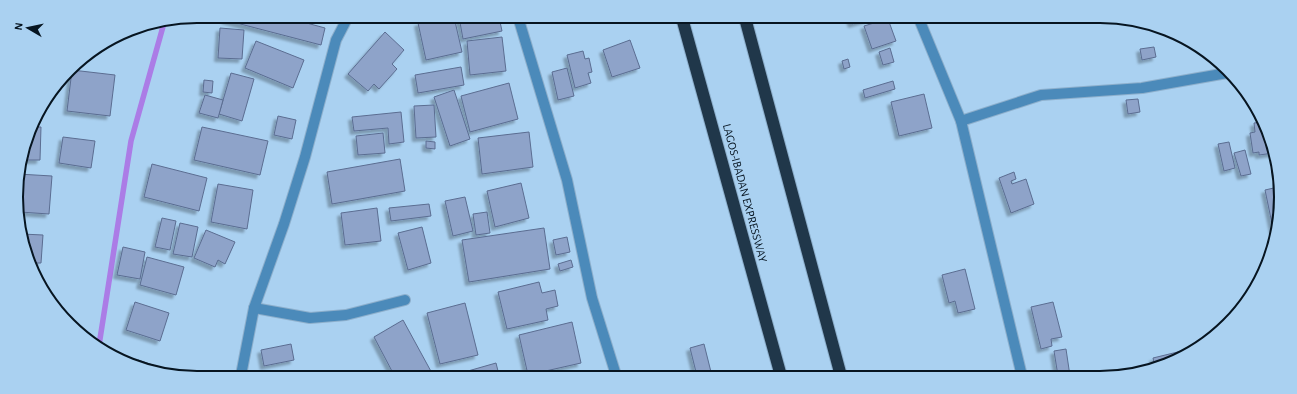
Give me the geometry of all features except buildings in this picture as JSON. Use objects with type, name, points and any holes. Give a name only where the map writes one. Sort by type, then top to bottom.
[{"type":"highway","name":"LAGOS-IBADAN EXPRESSWAY","points":[[683,23],[780,371]]},
{"type":"highway","points":[[746,23],[841,371]]},
{"type":"street","points":[[242,371],[254,308],[284,224],[305,157],[336,40],[345,23]]},
{"type":"street","points":[[520,23],[568,180],[592,298],[615,371]]},
{"type":"street","points":[[921,23],[961,121],[1021,371]]},
{"type":"street","points":[[961,121],[1041,95],[1142,88],[1223,74]]},
{"type":"street","points":[[254,308],[310,318],[346,315],[405,300]]},
{"type":"waterway","points":[[100,342],[131,141],[163,26]]}]
